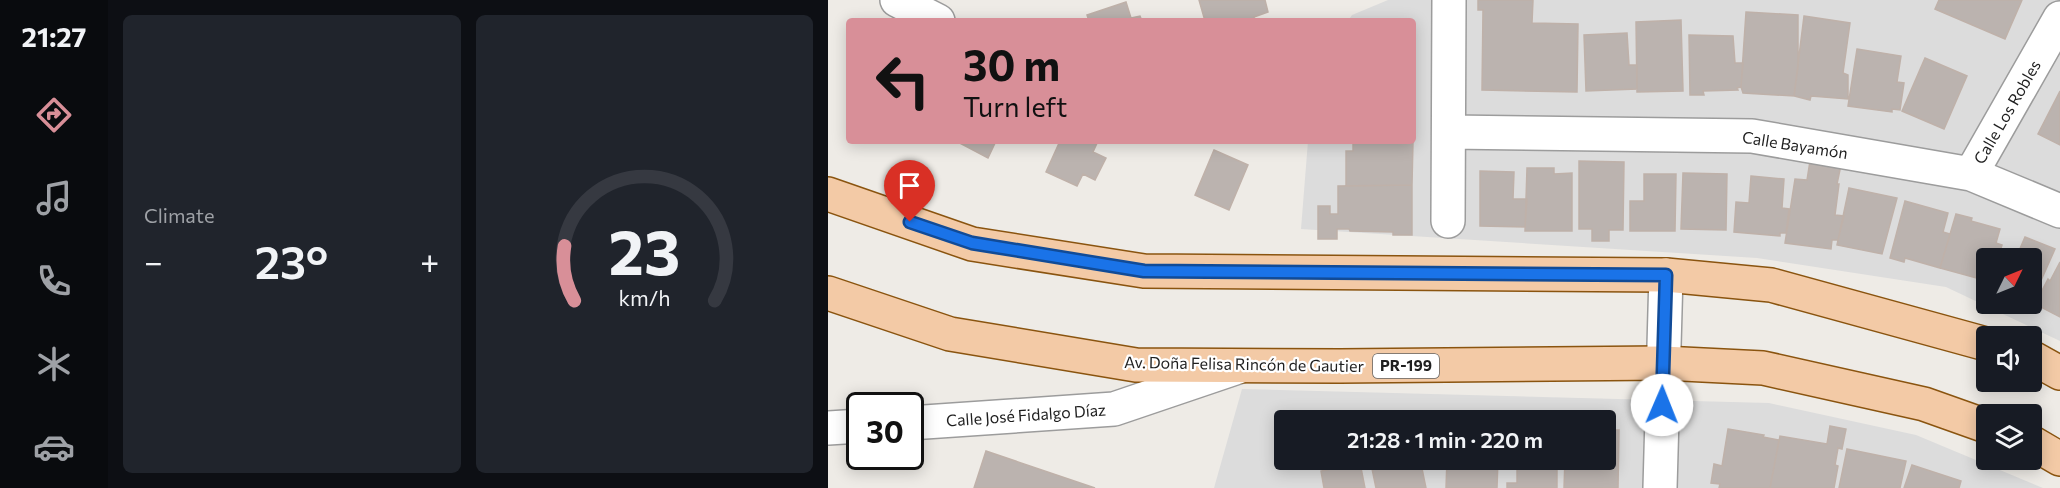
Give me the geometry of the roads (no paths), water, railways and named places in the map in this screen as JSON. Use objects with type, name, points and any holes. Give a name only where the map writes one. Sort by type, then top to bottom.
[{"type":"main road","points":[[828,194],[972,243],[1144,271],[1666,275],[1771,285],[1976,341]]},
{"type":"main road","name":"Av. Doña Felisa Rincón de Gautier","points":[[828,293],[950,334],[1136,365],[1663,363],[1763,368],[1924,404],[1976,422]]},
{"type":"main road","points":[[2042,363],[2060,373]]},
{"type":"main road","points":[[2042,448],[2060,459]]},
{"type":"street","points":[[897,0],[932,18]]},
{"type":"street","points":[[1448,222],[1449,0]]},
{"type":"street","name":"Calle Los Robles","points":[[1971,174],[2060,18]]},
{"type":"street","name":"Calle Bayamón","points":[[1449,132],[1752,136],[1971,174],[2060,211]]},
{"type":"street","points":[[1660,488],[1666,275]]},
{"type":"street","name":"Calle José Fidalgo Díaz","points":[[924,422],[1114,409],[1243,366]]},
{"type":"street","points":[[828,428],[846,427]]}]
